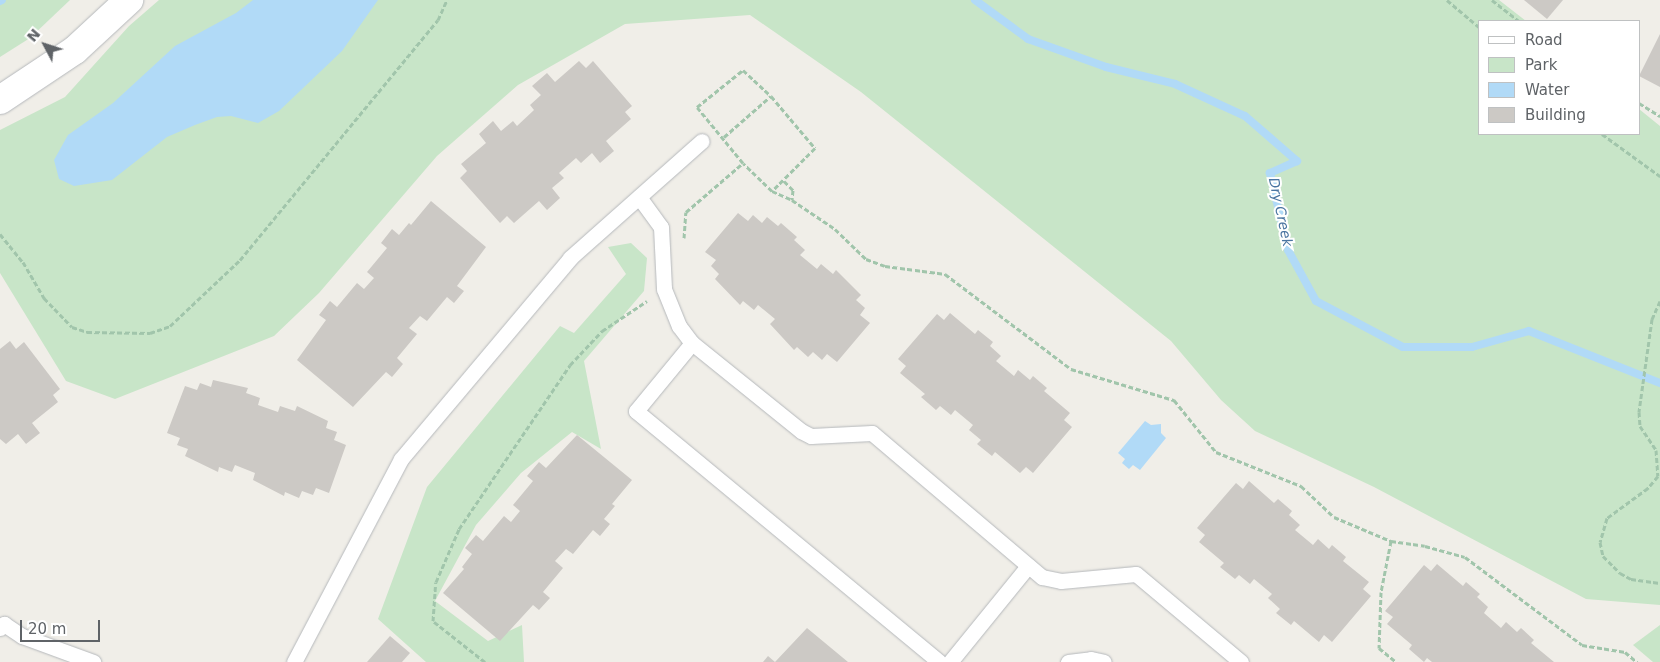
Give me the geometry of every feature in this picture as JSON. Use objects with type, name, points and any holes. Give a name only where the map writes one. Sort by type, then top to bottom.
[{"type":"street","points":[[0,100],[75,50],[129,0]]},
{"type":"lane","points":[[294,662],[401,459],[570,258],[702,141]]},
{"type":"lane","points":[[639,197],[661,227],[668,303],[679,326],[692,342],[805,434],[868,432],[876,435],[1028,566],[1054,581],[1136,574],[1241,662]]},
{"type":"lane","points":[[692,342],[636,411],[939,662]]},
{"type":"lane","points":[[950,662],[1028,566]]},
{"type":"lane","points":[[0,628],[4,624],[30,639],[93,662]]},
{"type":"lane","points":[[1068,662],[1091,659],[1104,662]]},
{"type":"path","points":[[0,234],[23,262],[44,298],[72,327],[88,332],[150,333],[170,326],[240,260],[438,20],[447,0]]},
{"type":"path","points":[[1447,0],[1478,26]]},
{"type":"path","points":[[1492,0],[1517,20]]},
{"type":"path","points":[[772,191],[815,148],[771,96],[743,70],[698,107],[743,163],[772,191],[792,200],[835,229],[866,259],[894,268],[945,274],[1071,369],[1174,400],[1216,452],[1301,486],[1334,517],[1391,541],[1425,546],[1465,557],[1582,645],[1625,652],[1638,662]]},
{"type":"path","points":[[724,137],[771,96]]},
{"type":"path","points":[[1640,104],[1660,116]]},
{"type":"path","points":[[1603,135],[1660,176]]},
{"type":"path","points":[[683,244],[686,212],[743,163]]},
{"type":"path","points":[[784,181],[793,190],[792,200]]},
{"type":"path","points":[[485,662],[433,621],[436,582],[459,529],[570,365],[602,331],[650,299]]},
{"type":"path","points":[[1660,301],[1647,350],[1639,405],[1640,426],[1656,450],[1658,476],[1648,488],[1607,518],[1600,542],[1604,556],[1620,573],[1631,579],[1660,583]]},
{"type":"path","points":[[1391,541],[1381,592],[1379,648],[1396,662]]},
{"type":"green space","points":[[0,0],[70,0],[30,38],[0,57]]},
{"type":"green space","points":[[159,0],[1499,0],[1525,20],[1478,20],[1478,135],[1640,135],[1640,110],[1660,126],[1660,605],[1586,599],[1374,487],[1255,431],[1221,400],[1171,341],[861,92],[750,15],[625,24],[518,85],[437,156],[319,293],[274,336],[115,399],[66,381],[0,273],[0,130],[65,97],[129,26]]},
{"type":"green space","points":[[631,243],[647,258],[644,291],[584,361],[601,449],[572,432],[521,473],[476,525],[435,601],[488,641],[522,625],[524,662],[426,662],[378,619],[427,487],[560,326],[574,333],[626,274],[608,247]]},
{"type":"green space","points":[[1660,625],[1660,662],[1653,662],[1633,645]]},
{"type":"water","points":[[253,0],[378,0],[342,51],[279,111],[258,123],[231,116],[217,117],[167,137],[112,180],[74,186],[59,179],[54,160],[68,135],[113,103],[175,46],[236,13]]},
{"type":"water","points":[[1145,421],[1151,425],[1161,424],[1161,433],[1166,438],[1140,470],[1133,465],[1129,469],[1122,463],[1125,459],[1118,453]]},
{"type":"building","points":[[1524,0],[1563,0],[1547,19]]},
{"type":"building","points":[[1660,34],[1660,87],[1640,77]]},
{"type":"building","points":[[579,61],[586,68],[593,61],[632,106],[625,112],[631,119],[606,141],[614,151],[600,163],[592,153],[581,163],[576,158],[559,173],[564,178],[552,188],[560,198],[547,210],[539,201],[514,223],[507,216],[500,223],[460,178],[467,171],[461,164],[486,143],[479,134],[493,121],[501,131],[513,121],[517,126],[534,110],[530,105],[541,95],[532,86],[547,73],[555,82]]},
{"type":"building","points":[[431,201],[486,247],[457,286],[464,291],[454,303],[447,297],[427,321],[420,316],[409,328],[417,334],[397,358],[403,364],[392,377],[386,372],[353,407],[297,360],[326,320],[319,315],[330,301],[337,307],[357,283],[364,289],[374,278],[367,272],[387,248],[381,243],[392,229],[399,235],[409,223],[411,225]]},
{"type":"building","points":[[738,213],[748,221],[753,215],[762,223],[767,217],[778,226],[781,223],[797,237],[794,240],[805,250],[800,255],[817,269],[821,264],[833,274],[836,270],[861,295],[856,300],[865,308],[860,315],[870,323],[837,362],[827,354],[822,360],[813,352],[808,357],[797,347],[794,350],[770,324],[775,319],[758,305],[754,310],[743,301],[740,305],[715,279],[719,274],[711,266],[716,260],[705,252]]},
{"type":"building","points":[[950,313],[975,334],[978,330],[993,342],[990,346],[1001,356],[996,361],[1014,376],[1018,370],[1030,380],[1033,376],[1047,388],[1044,391],[1070,413],[1064,420],[1072,427],[1033,473],[1026,467],[1020,473],[995,452],[992,456],[977,444],[981,440],[969,430],[973,425],[955,410],[951,415],[940,406],[936,410],[921,397],[925,394],[900,373],[906,366],[898,359],[937,314],[944,320]]},
{"type":"building","points":[[10,341],[16,349],[24,342],[60,389],[53,395],[58,402],[32,423],[40,433],[26,444],[18,434],[6,444],[0,439],[0,349]]},
{"type":"building","points":[[213,380],[248,388],[246,393],[260,398],[258,405],[278,412],[280,406],[295,411],[297,406],[328,421],[326,428],[337,432],[334,440],[346,445],[329,493],[316,488],[313,495],[302,491],[299,498],[285,492],[284,496],[253,480],[255,473],[235,465],[232,472],[219,467],[218,472],[185,456],[188,449],[177,445],[180,438],[167,433],[185,386],[197,390],[200,383],[211,387]]},
{"type":"building","points":[[577,435],[632,480],[612,504],[615,506],[604,519],[610,524],[600,536],[593,530],[573,554],[566,549],[555,561],[563,568],[543,592],[550,598],[539,610],[533,605],[500,641],[443,593],[464,569],[462,567],[472,554],[465,548],[476,535],[483,541],[504,516],[511,522],[520,511],[513,505],[533,481],[527,476],[539,462],[546,468]]},
{"type":"building","points":[[1249,481],[1274,503],[1278,499],[1292,511],[1289,515],[1300,525],[1295,530],[1313,545],[1318,539],[1329,549],[1332,545],[1346,557],[1343,561],[1369,582],[1363,589],[1371,596],[1332,642],[1324,635],[1319,642],[1294,621],[1291,625],[1276,613],[1280,609],[1268,598],[1272,594],[1254,579],[1250,584],[1239,575],[1235,579],[1220,567],[1224,563],[1199,542],[1205,535],[1197,528],[1236,483],[1243,489]]},
{"type":"building","points":[[1437,564],[1463,586],[1466,582],[1480,594],[1477,597],[1488,607],[1484,613],[1501,628],[1506,622],[1517,632],[1521,628],[1534,640],[1531,643],[1554,662],[1432,662],[1427,658],[1424,662],[1409,649],[1412,645],[1387,624],[1393,617],[1385,611],[1424,565],[1431,571]]},
{"type":"building","points":[[807,628],[848,662],[775,662]]},
{"type":"building","points":[[390,636],[410,653],[402,662],[367,662]]},
{"type":"building","points":[[768,656],[775,662],[763,662]]},
{"type":"waterway","name":"Dry Creek","points":[[975,0],[1028,39],[1106,67],[1175,84],[1245,116],[1297,161],[1270,173],[1288,250],[1316,301],[1403,347],[1472,347],[1529,331],[1660,383]]}]
